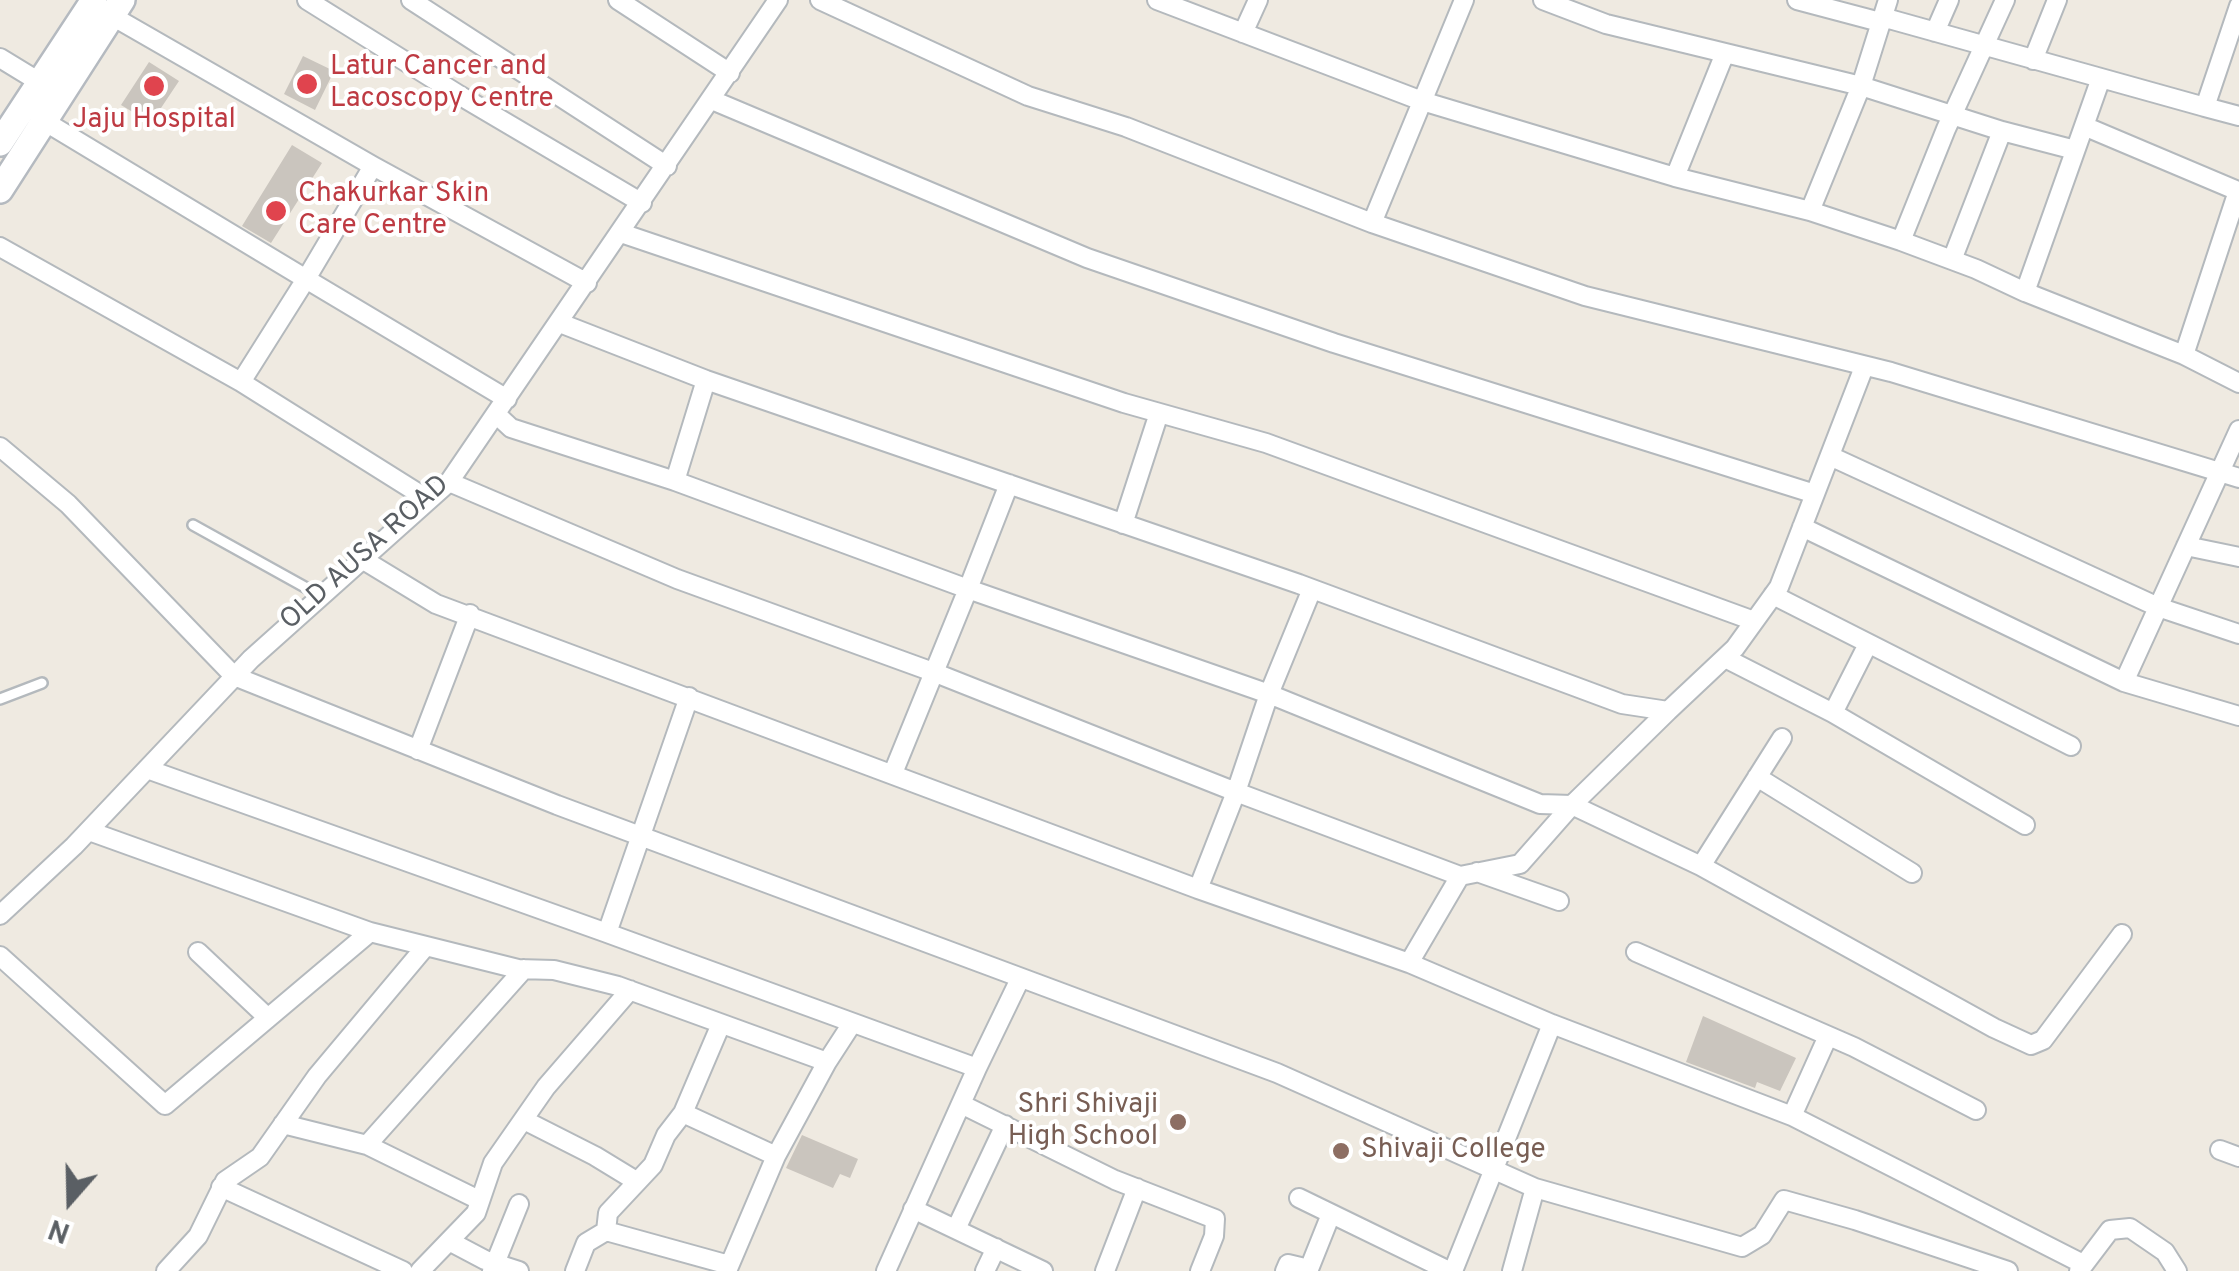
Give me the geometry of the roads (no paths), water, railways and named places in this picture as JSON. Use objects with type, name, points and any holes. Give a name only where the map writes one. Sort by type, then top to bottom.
[{"type":"main road","points":[[0,143],[41,82],[109,5]]},
{"type":"main road","points":[[0,190],[109,5]]},
{"type":"street","points":[[307,0],[642,202]]},
{"type":"street","points":[[411,0],[667,166]]},
{"type":"street","points":[[618,0],[730,72]]},
{"type":"street","name":"OLD AUSA ROAD","points":[[0,915],[89,830],[234,676],[448,482],[778,0]]},
{"type":"street","points":[[820,0],[1028,96],[1126,127],[1372,223],[1585,296],[1844,359],[2239,478]]},
{"type":"street","points":[[1157,0],[1422,102],[1675,177],[1810,211],[1901,241],[2184,355],[2239,383]]},
{"type":"street","points":[[1243,33],[1258,0]]},
{"type":"street","points":[[1372,223],[1464,0]]},
{"type":"street","points":[[1797,0],[1883,13],[1935,32],[2239,116]]},
{"type":"street","points":[[1935,32],[1949,0]]},
{"type":"street","points":[[1901,241],[1952,115],[2005,0]]},
{"type":"street","points":[[2033,60],[2058,0]]},
{"type":"street","points":[[1549,1],[1606,24],[1861,86],[2076,150]]},
{"type":"street","points":[[109,5],[373,166],[587,283]]},
{"type":"street","points":[[2205,107],[2239,6]]},
{"type":"street","points":[[1810,211],[1861,86],[1883,13]]},
{"type":"street","points":[[1675,177],[1726,53]]},
{"type":"street","points":[[0,58],[41,82]]},
{"type":"street","points":[[2025,292],[2101,78]]},
{"type":"street","points":[[712,100],[1087,258],[1352,349],[1815,494]]},
{"type":"street","points":[[44,121],[306,279],[501,407],[510,428],[675,482],[1269,694],[1540,804],[1572,805],[1701,866],[1994,1028],[2031,1044],[2043,1040],[2122,934]]},
{"type":"street","points":[[2084,126],[2238,191],[2184,355]]},
{"type":"street","points":[[1952,260],[2002,131]]},
{"type":"street","points":[[242,382],[373,166]]},
{"type":"street","points":[[621,233],[946,345],[1266,443],[1754,621]]},
{"type":"street","points":[[0,248],[242,382],[429,500]]},
{"type":"street","points":[[560,323],[706,380],[1312,589],[1622,704],[1668,711]]},
{"type":"street","points":[[1409,963],[1468,874],[1520,864],[1572,805],[1725,658],[1754,621],[1773,595],[1864,367]]},
{"type":"street","points":[[675,482],[706,380]]},
{"type":"street","points":[[1122,524],[1159,413]]},
{"type":"street","points":[[2124,682],[2239,430]]},
{"type":"street","points":[[0,448],[68,504],[234,676],[642,836],[1277,1072],[1535,1188],[1742,1247],[1762,1235],[1784,1200],[2008,1271]]},
{"type":"street","points":[[1830,456],[2158,607],[2239,634]]},
{"type":"street","points":[[448,482],[677,578],[933,672],[1236,792],[1468,874],[1559,901]]},
{"type":"street","points":[[893,772],[1009,484]]},
{"type":"street","points":[[1802,527],[2124,682],[2239,716]]},
{"type":"street","points":[[2186,546],[2239,558]]},
{"type":"street","points":[[362,559],[436,604],[1409,963],[1552,1024],[1792,1116],[2081,1268],[2110,1230],[2130,1228],[2165,1252],[2177,1271]]},
{"type":"street","points":[[1198,888],[1312,589]]},
{"type":"street","points":[[1773,595],[2071,746]]},
{"type":"street","points":[[418,750],[470,614]]},
{"type":"street","points":[[1833,713],[1868,644]]},
{"type":"street","points":[[1725,658],[1833,713],[2025,825]]},
{"type":"street","points":[[607,934],[689,697]]},
{"type":"street","points":[[1701,866],[1782,738]]},
{"type":"street","points":[[147,769],[977,1068]]},
{"type":"street","points":[[1758,776],[1912,872]]},
{"type":"street","points":[[89,830],[370,932],[630,990],[827,1062]]},
{"type":"street","points":[[0,956],[164,1105],[370,932]]},
{"type":"street","points":[[166,1271],[198,1236],[224,1181],[260,1156],[317,1076],[426,946]]},
{"type":"street","points":[[198,952],[268,1018]]},
{"type":"street","points":[[1636,952],[1828,1036],[1976,1110]]},
{"type":"street","points":[[367,1144],[524,969]]},
{"type":"street","points":[[886,1271],[1020,978]]},
{"type":"street","points":[[420,1271],[476,1213],[493,1163],[546,1087],[630,990]]},
{"type":"street","points":[[575,1271],[586,1244],[606,1230],[608,1213],[653,1165],[666,1135],[683,1113],[722,1024]]},
{"type":"street","points":[[1299,1198],[1451,1271],[1552,1024]]},
{"type":"street","points":[[606,1230],[728,1268],[776,1156],[851,1025]]},
{"type":"street","points":[[1792,1116],[1828,1036]]},
{"type":"street","points":[[961,1104],[1137,1188],[1215,1219],[1214,1236],[1200,1271]]},
{"type":"street","points":[[683,1113],[776,1156]]},
{"type":"street","points":[[524,1120],[636,1181]]},
{"type":"street","points":[[283,1124],[367,1144],[479,1200]]},
{"type":"street","points":[[956,1229],[1005,1125]]},
{"type":"street","points":[[2220,1150],[2239,1158]]},
{"type":"street","points":[[221,1187],[402,1271]]},
{"type":"street","points":[[1105,1271],[1137,1188]]},
{"type":"street","points":[[1512,1271],[1535,1188]]},
{"type":"street","points":[[494,1267],[519,1204]]},
{"type":"street","points":[[913,1208],[1043,1271]]},
{"type":"street","points":[[1285,1271],[1288,1264],[1309,1269],[1331,1214]]},
{"type":"street","points":[[450,1241],[494,1267],[519,1271]]},
{"type":"street","points":[[985,1271],[996,1248]]},
{"type":"lane","points":[[193,525],[321,596]]},
{"type":"lane","points":[[0,699],[42,683]]},
{"type":"place","name":"Latur Cancer and Lacoscopy Centre","points":[[307,84]]},
{"type":"place","name":"Jaju Hospital","points":[[154,86]]},
{"type":"place","name":"Chakurkar Skin Care Centre","points":[[276,211]]},
{"type":"place","name":"Shri Shivaji High School","points":[[1178,1122]]},
{"type":"place","name":"Shivaji College","points":[[1341,1151]]}]
